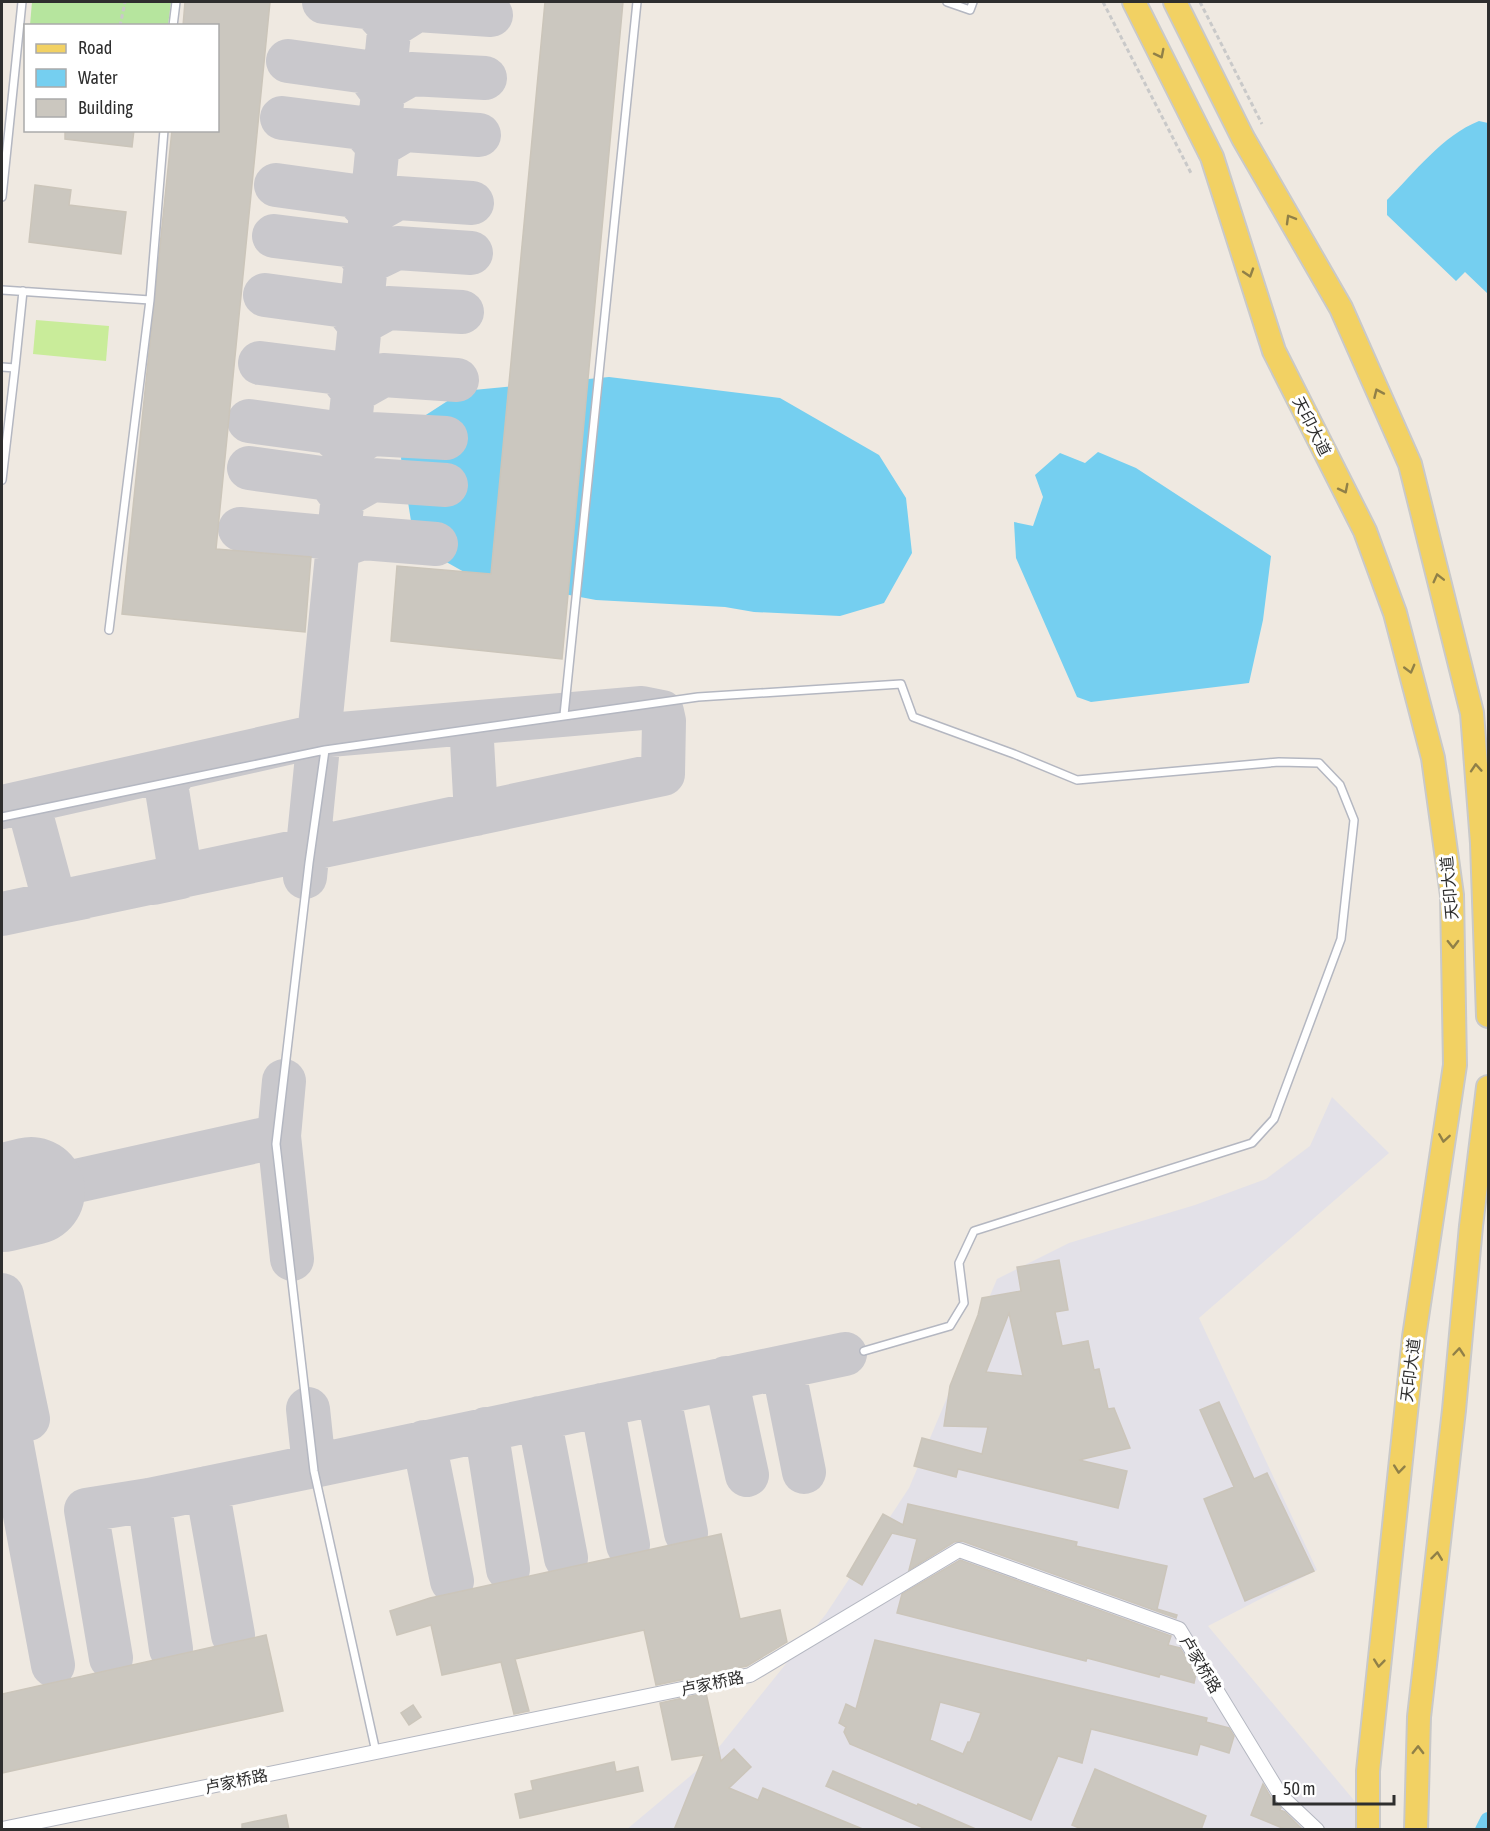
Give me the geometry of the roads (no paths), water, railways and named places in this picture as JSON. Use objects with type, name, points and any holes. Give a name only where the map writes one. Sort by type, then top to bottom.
[{"type":"main road","name":"天印大道","points":[[1134,2],[1212,157],[1274,351],[1365,531],[1395,613],[1433,758],[1452,895],[1455,1065],[1405,1410],[1368,1771],[1368,1830]]},
{"type":"main road","name":"天印大道","points":[[1175,2],[1243,138],[1341,308],[1410,464],[1472,713],[1482,843],[1488,1016]]},
{"type":"main road","points":[[1416,1830],[1419,1717],[1488,1086]]},
{"type":"street","name":"卢家桥路","points":[[2,1828],[23,1827],[750,1676],[959,1550],[1179,1629],[1281,1796],[1317,1830]]},
{"type":"lane","points":[[2,197],[5,131],[21,2]]},
{"type":"lane","points":[[174,24],[176,2]]},
{"type":"lane","points":[[564,715],[637,2]]},
{"type":"lane","points":[[946,2],[970,10],[974,2]]},
{"type":"lane","points":[[109,630],[150,300],[164,132]]},
{"type":"lane","points":[[2,290],[150,300]]},
{"type":"lane","points":[[2,480],[23,291]]},
{"type":"lane","points":[[2,367],[15,368]]},
{"type":"lane","points":[[2,817],[325,750],[698,697],[901,684],[913,717],[1077,780],[1289,762],[1319,763],[1340,785],[1354,820],[1341,939],[1274,1119],[1252,1143],[974,1231],[960,1263],[964,1303],[950,1326],[864,1351]]},
{"type":"lane","points":[[325,750],[309,863],[276,1144],[314,1471],[376,1752]]},
{"type":"water","points":[[1479,121],[1488,123],[1488,294],[1465,272],[1456,281],[1387,215],[1387,200],[1418,167],[1453,135]]},
{"type":"water","points":[[609,377],[780,398],[879,455],[906,498],[912,553],[884,603],[840,616],[596,600],[473,577],[425,550],[411,521],[401,458],[415,422],[463,391]]},
{"type":"water","points":[[1098,452],[1136,468],[1271,556],[1263,620],[1249,683],[1091,702],[1077,697],[1016,558],[1014,522],[1033,526],[1043,497],[1035,475],[1060,453],[1085,463]]},
{"type":"waterway","points":[[1483,1830],[1488,1820]]}]
